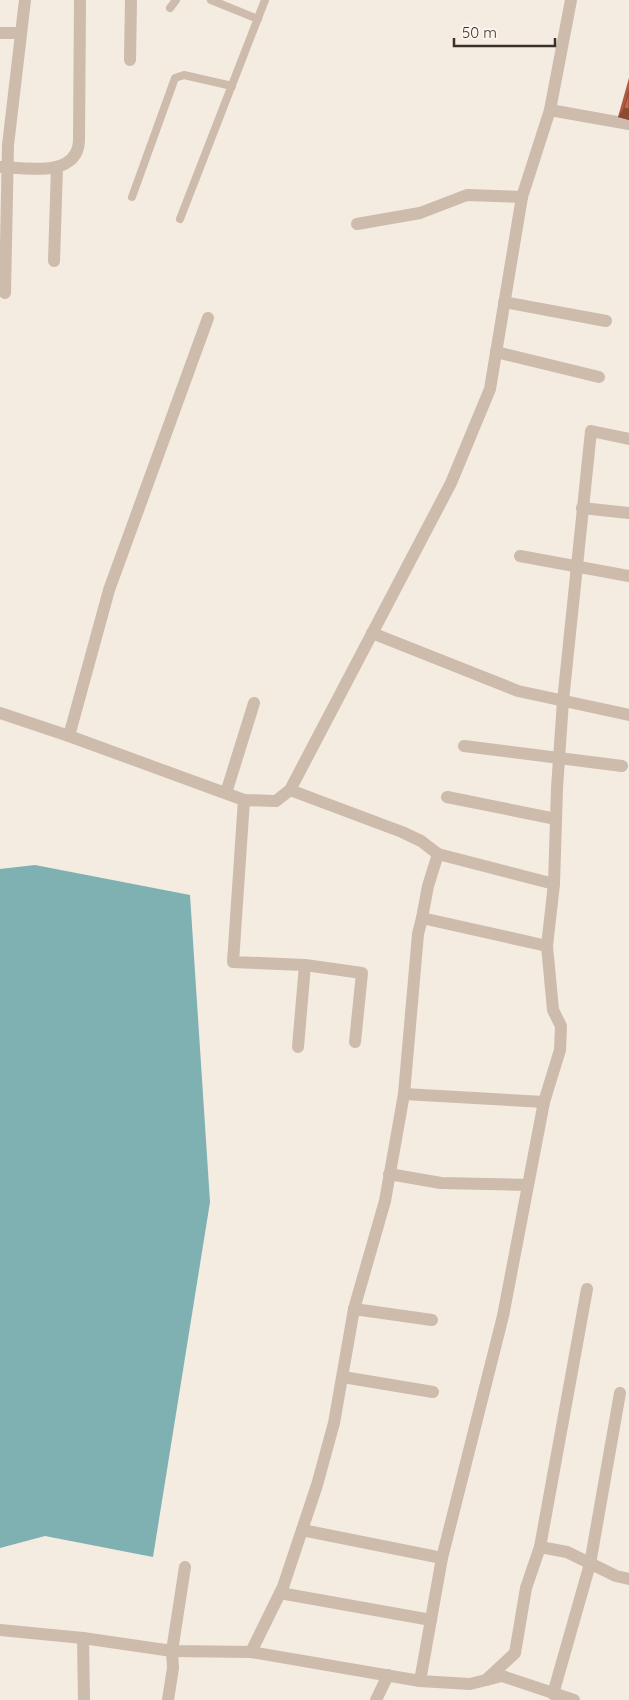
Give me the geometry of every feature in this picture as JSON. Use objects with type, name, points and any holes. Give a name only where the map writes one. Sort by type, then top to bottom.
[{"type":"street","points":[[5,293],[4,167],[25,0]]},
{"type":"street","points":[[4,167],[57,167],[71,162],[78,146],[80,0]]},
{"type":"street","points":[[130,60],[131,0]]},
{"type":"street","points":[[0,713],[69,736],[244,800],[276,801],[290,790],[451,483],[490,389],[522,197],[550,110],[571,0]]},
{"type":"street","points":[[0,33],[21,33]]},
{"type":"street","points":[[550,110],[629,124]]},
{"type":"street","points":[[54,261],[57,167]]},
{"type":"street","points":[[357,224],[420,213],[467,195],[522,197]]},
{"type":"street","points":[[504,302],[606,321]]},
{"type":"street","points":[[69,736],[112,582],[208,318]]},
{"type":"street","points":[[496,352],[599,377]]},
{"type":"street","points":[[420,1681],[442,1558],[503,1316],[544,1102],[560,1050],[561,1026],[552,1010],[547,946],[554,884],[563,701],[578,566],[582,508],[592,431],[629,439]]},
{"type":"street","points":[[582,508],[629,514]]},
{"type":"street","points":[[520,556],[629,576]]},
{"type":"street","points":[[372,633],[518,691],[629,715]]},
{"type":"street","points":[[226,793],[254,702]]},
{"type":"street","points":[[464,746],[559,760],[622,766]]},
{"type":"street","points":[[290,790],[402,832],[421,841],[438,854],[554,884]]},
{"type":"street","points":[[447,797],[556,819]]},
{"type":"street","points":[[244,800],[233,962],[305,965],[362,973],[354,1042]]},
{"type":"street","points":[[251,1652],[280,1593],[302,1530],[334,1423],[354,1309],[385,1201],[390,1174],[404,1094],[418,934],[428,886],[438,854]]},
{"type":"street","points":[[422,918],[547,946]]},
{"type":"street","points":[[298,1047],[305,965]]},
{"type":"street","points":[[404,1094],[544,1102]]},
{"type":"street","points":[[390,1174],[441,1183],[527,1185]]},
{"type":"street","points":[[486,1680],[515,1653],[526,1588],[540,1547],[587,1289]]},
{"type":"street","points":[[354,1309],[432,1320]]},
{"type":"street","points":[[343,1377],[433,1392]]},
{"type":"street","points":[[553,1694],[590,1564],[620,1393]]},
{"type":"street","points":[[302,1530],[442,1558]]},
{"type":"street","points":[[540,1547],[566,1552],[616,1576],[629,1579]]},
{"type":"street","points":[[168,1700],[173,1668],[172,1652],[185,1567]]},
{"type":"street","points":[[280,1593],[431,1620]]},
{"type":"street","points":[[0,1630],[83,1638],[172,1652],[251,1652],[420,1681],[470,1684],[502,1676],[574,1700]]},
{"type":"street","points":[[83,1638],[84,1700]]},
{"type":"street","points":[[376,1700],[388,1675]]},
{"type":"lane","points":[[170,8],[176,0]]},
{"type":"lane","points":[[211,0],[258,19]]},
{"type":"lane","points":[[180,219],[265,0]]},
{"type":"lane","points":[[132,196],[175,78],[184,75],[232,86]]},
{"type":"water","points":[[35,865],[190,895],[210,1202],[153,1557],[45,1536],[0,1548],[0,869]]},
{"type":"building","points":[[629,92],[629,109],[624,108]]}]
